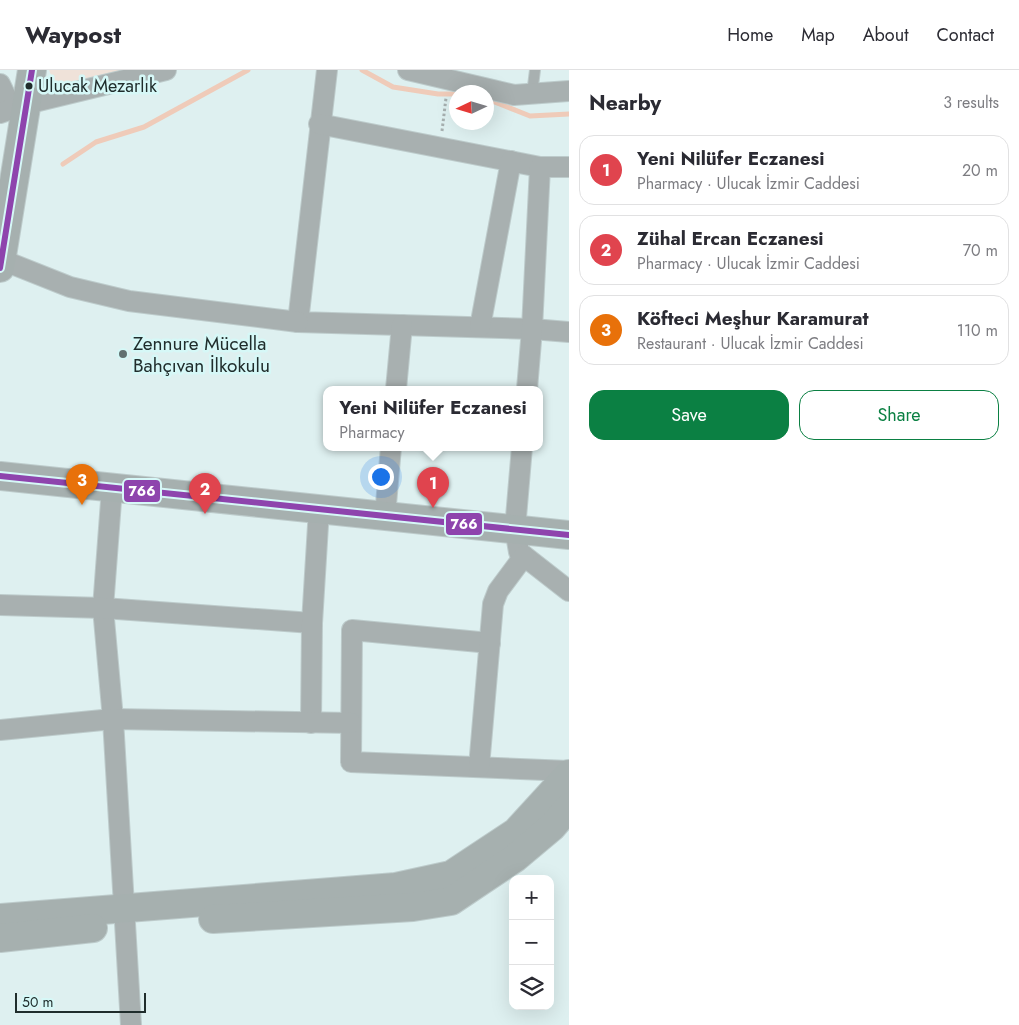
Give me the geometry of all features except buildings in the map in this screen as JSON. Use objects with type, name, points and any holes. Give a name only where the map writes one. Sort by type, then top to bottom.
[{"type":"street","points":[[32,70],[12,109],[1,264],[70,287],[129,301],[298,322],[532,328],[569,332]]},
{"type":"street","points":[[12,109],[166,70]]},
{"type":"street","points":[[298,322],[327,70]]},
{"type":"street","points":[[408,70],[514,95],[569,92]]},
{"type":"street","points":[[0,84],[12,109]]},
{"type":"street","points":[[320,124],[540,167],[569,167]]},
{"type":"street","points":[[480,327],[511,161]]},
{"type":"street","points":[[527,386],[540,167]]},
{"type":"street","points":[[396,386],[402,325]]},
{"type":"street","points":[[385,516],[391,451]]},
{"type":"street","points":[[522,451],[515,529],[519,552],[569,591]]},
{"type":"street","points":[[0,476],[569,535]]},
{"type":"street","points":[[112,488],[103,608],[113,720],[131,1025]]},
{"type":"street","points":[[311,723],[312,623],[320,509]]},
{"type":"street","points":[[479,767],[493,604],[498,591],[524,556]]},
{"type":"street","points":[[0,604],[103,608],[312,623]]},
{"type":"street","points":[[490,643],[352,630],[351,762],[569,772]]},
{"type":"street","points":[[0,730],[113,720],[351,724]]},
{"type":"street","points":[[0,938],[126,915],[396,887],[452,875],[516,832],[569,772]]},
{"type":"street","points":[[0,918],[413,907],[451,901],[515,858],[552,827],[569,807]]},
{"type":"lane","points":[[532,94],[535,70]]},
{"type":"shaded area","name":"Ulucak Mezarlık","points":[[49,70],[126,70],[57,90]]},
{"type":"waterway","points":[[63,164],[96,142],[144,127],[248,70]]},
{"type":"waterway","points":[[362,70],[393,87],[449,94]]},
{"type":"waterway","points":[[494,102],[530,116],[569,114]]},
{"type":"transit line","name":"766","points":[[0,268],[32,70]]},
{"type":"transit line","name":"766","points":[[0,476],[569,535]]},
{"type":"place","name":"Ulucak Mezarlık","points":[[29,86]]},
{"type":"place","name":"Zennure Mücella Bahçıvan İlkokulu","points":[[123,354]]},
{"type":"place","name":"Köfteci Meşhur Karamurat","points":[[82,505]]},
{"type":"place","name":"Yeni Nilüfer Eczanesi","points":[[433,508]]},
{"type":"place","name":"Zühal Ercan Eczanesi","points":[[205,514]]}]
